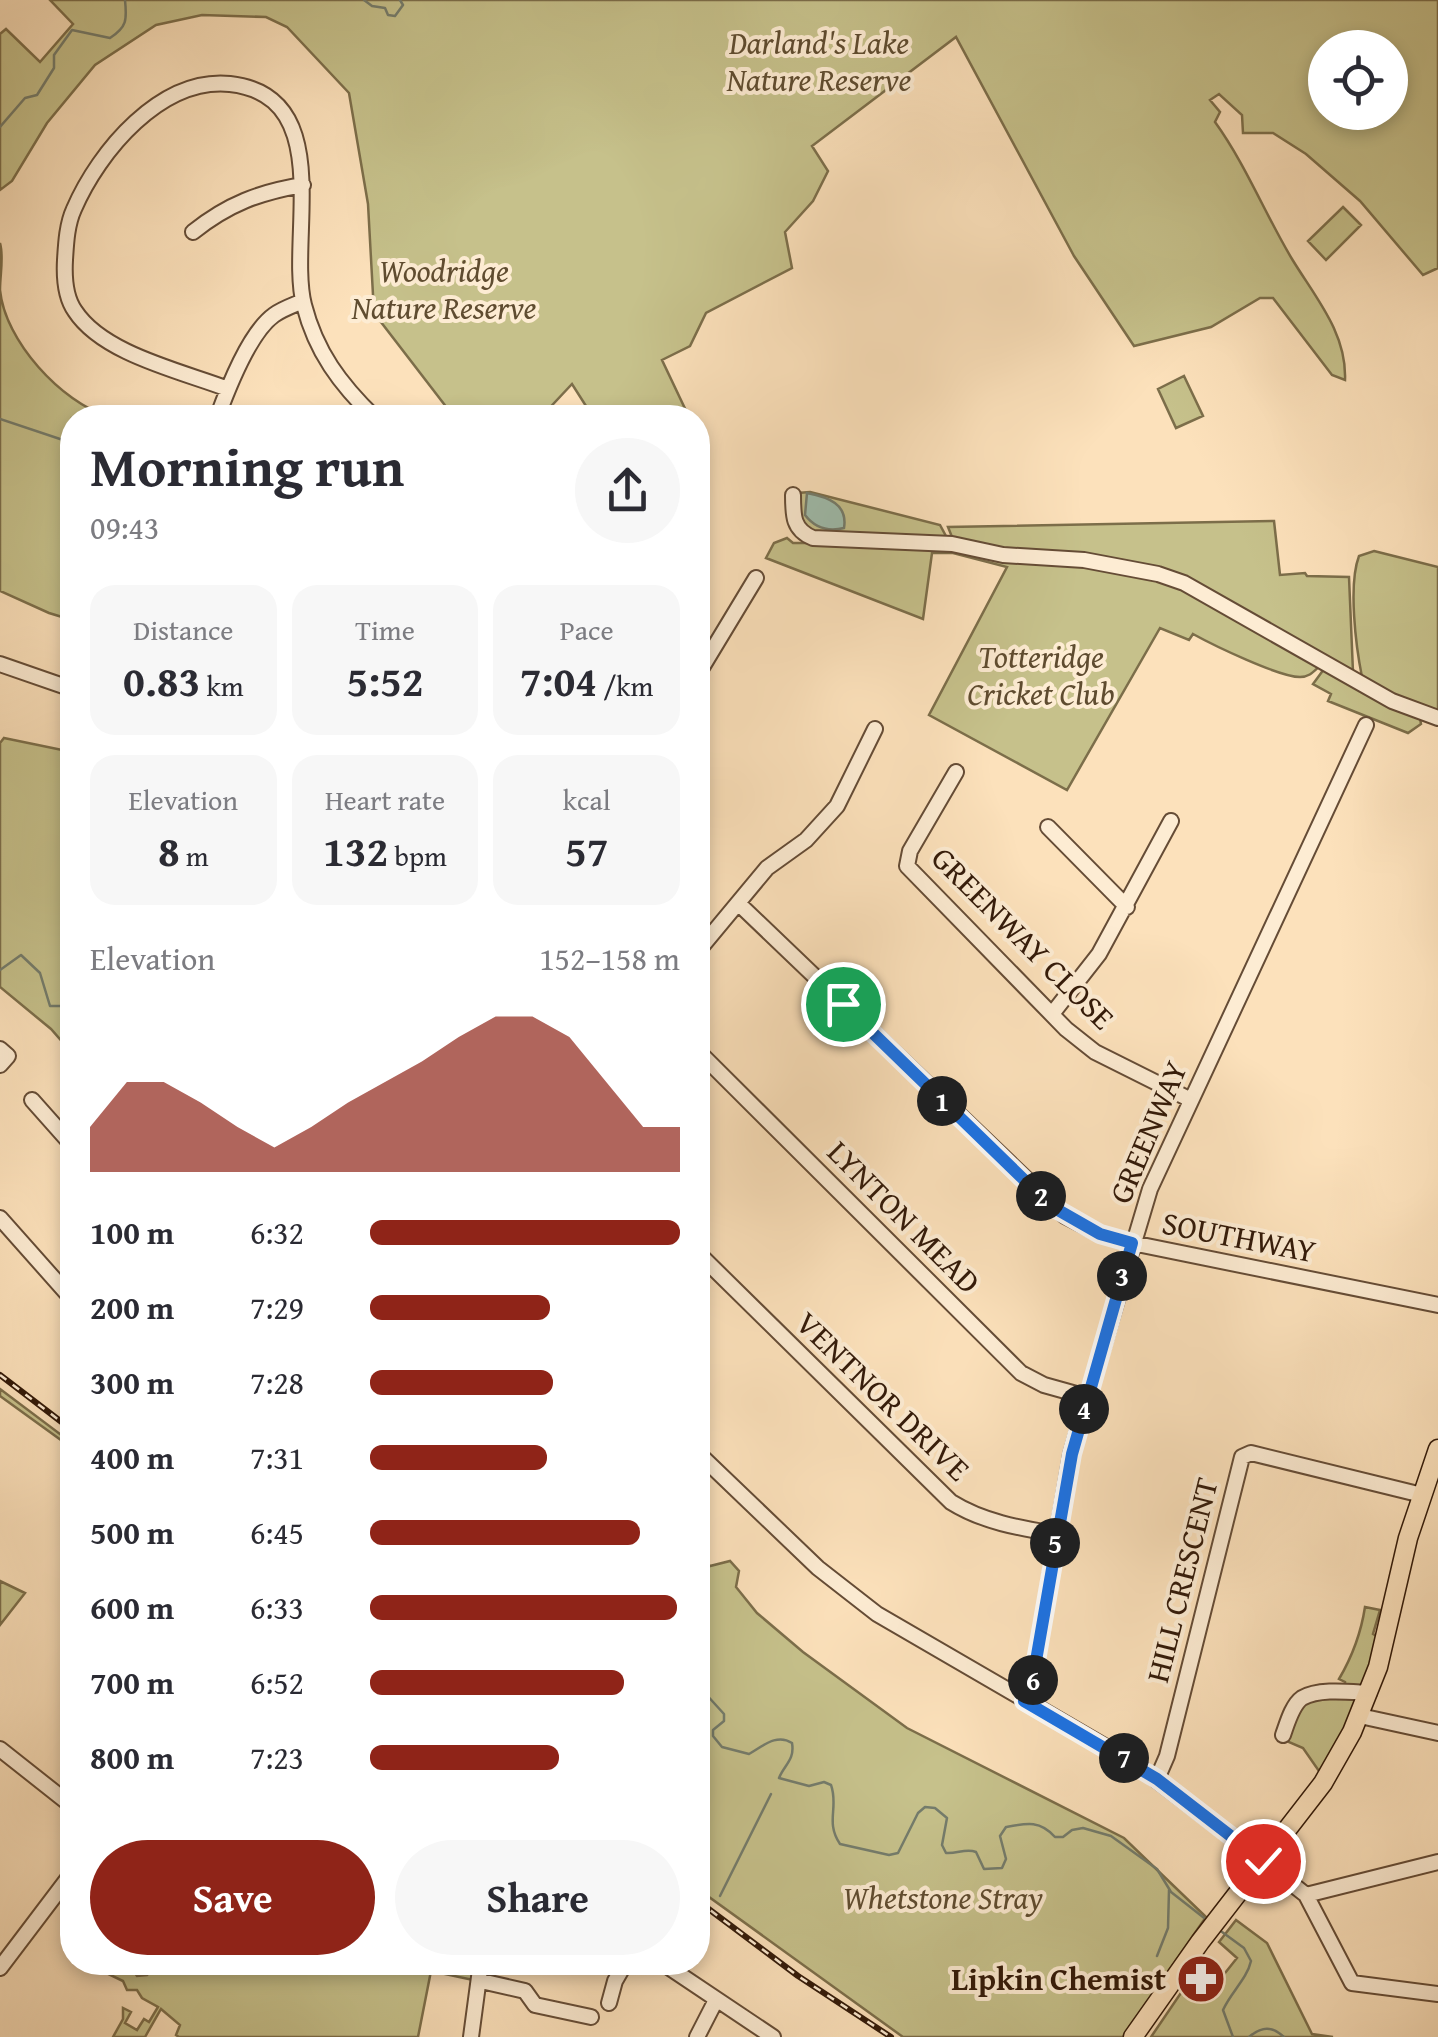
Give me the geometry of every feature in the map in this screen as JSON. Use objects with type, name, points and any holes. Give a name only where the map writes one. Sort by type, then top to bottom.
[{"type":"main road","points":[[1134,2037],[1200,1942],[1335,1766],[1369,1694],[1438,1449]]},
{"type":"street","points":[[228,389],[125,350],[94,334],[73,309],[66,290],[66,242],[73,211],[115,140],[156,107],[200,86],[221,84],[248,88],[275,104],[288,120],[298,145],[303,185],[299,255],[302,301],[330,370],[363,405]]},
{"type":"street","points":[[194,232],[252,195],[303,185]]},
{"type":"street","points":[[222,405],[260,329],[274,314],[302,301]]},
{"type":"street","points":[[793,495],[796,524],[801,533],[813,538],[952,544],[1003,556],[1084,560],[1184,582],[1392,702],[1438,718]]},
{"type":"street","points":[[710,654],[756,578]]},
{"type":"street","points":[[0,664],[60,685]]},
{"type":"street","name":"GREENWAY","points":[[1024,1701],[1033,1678],[1068,1470],[1150,1189],[1366,725]]},
{"type":"street","points":[[710,937],[767,868],[806,840],[836,806],[875,729]]},
{"type":"street","name":"GREENWAY CLOSE","points":[[956,772],[910,851],[907,866],[1052,1014],[1095,1052],[1190,1100]]},
{"type":"street","points":[[1052,1014],[1099,954],[1171,821]]},
{"type":"street","points":[[1048,827],[1127,907]]},
{"type":"street","name":"SOUTHWAY","points":[[738,904],[1051,1206],[1100,1234],[1132,1243],[1438,1304]]},
{"type":"street","points":[[0,1049],[8,1056],[0,1065]]},
{"type":"street","name":"LYNTON MEAD","points":[[710,1063],[1021,1373],[1044,1385],[1087,1397]]},
{"type":"street","points":[[32,1100],[60,1132]]},
{"type":"street","points":[[0,1219],[60,1280]]},
{"type":"street","name":"VENTNOR DRIVE","points":[[710,1265],[951,1502],[989,1520],[1056,1534]]},
{"type":"street","name":"HILL CRESCENT","points":[[1157,1779],[1164,1765],[1242,1456],[1251,1453],[1422,1495]]},
{"type":"street","points":[[710,1464],[840,1586],[902,1631],[1157,1779],[1306,1895],[1352,1983],[1438,1994]]},
{"type":"street","points":[[1283,1735],[1294,1707],[1302,1698],[1336,1692],[1369,1694]]},
{"type":"street","points":[[1360,1716],[1438,1734]]},
{"type":"street","points":[[0,1748],[60,1796]]},
{"type":"street","points":[[1306,1895],[1438,1862]]},
{"type":"street","points":[[0,1968],[60,1888]]},
{"type":"street","points":[[470,2037],[481,1975]]},
{"type":"street","points":[[608,2003],[618,1975]]},
{"type":"street","points":[[680,1975],[772,2037]]},
{"type":"street","points":[[481,1981],[525,1991],[535,2005],[591,2017]]},
{"type":"street","points":[[697,2037],[716,2000]]},
{"type":"green space","points":[[50,0],[1438,0],[1438,268],[1423,275],[1360,201],[1306,154],[1273,133],[1243,133],[1242,115],[1219,94],[1210,100],[1220,112],[1215,122],[1328,316],[1341,347],[1345,380],[1332,375],[1273,298],[1260,298],[1211,327],[1134,346],[1074,256],[956,37],[812,146],[828,171],[813,201],[785,232],[792,268],[706,313],[690,346],[662,360],[683,405],[585,405],[572,384],[552,405],[445,405],[374,313],[368,204],[349,93],[287,27],[266,17],[202,15],[156,25],[95,65],[47,123],[12,181],[0,190],[0,34],[6,29],[40,62],[73,24]]},
{"type":"green space","points":[[1343,207],[1361,225],[1326,260],[1308,241]]},
{"type":"green space","points":[[0,290],[12,329],[24,349],[55,384],[84,405],[60,405],[60,616],[0,591]]},
{"type":"green space","points":[[1184,376],[1203,416],[1176,428],[1158,389]]},
{"type":"green space","points":[[810,492],[940,525],[947,538],[812,533],[799,522],[798,493]]},
{"type":"green space","points":[[1274,521],[1280,575],[1349,577],[1353,672],[1192,584],[954,542],[948,527]]},
{"type":"green space","name":"Totteridge Cricket Club","points":[[787,538],[793,543],[904,543],[1082,564],[1174,582],[1321,665],[1307,676],[1290,676],[1193,634],[1189,640],[1160,628],[1067,790],[929,715],[1007,567],[953,553],[932,553],[923,619],[766,558],[774,543]]},
{"type":"green space","points":[[1374,551],[1438,567],[1438,712],[1421,709],[1362,677],[1354,583],[1359,556]]},
{"type":"green space","points":[[1327,665],[1420,718],[1421,724],[1408,733],[1328,701],[1331,694],[1313,684]]},
{"type":"green space","points":[[4,738],[60,750],[60,1039],[0,987],[0,743]]},
{"type":"green space","points":[[0,1389],[60,1434],[60,1439],[0,1396]]},
{"type":"green space","name":"Whetstone Stray","points":[[730,1561],[739,1571],[736,1587],[757,1613],[907,1728],[1124,1838],[1206,1917],[1123,2037],[903,2037],[710,1898],[710,1566]]},
{"type":"green space","points":[[0,1581],[25,1593],[0,1625]]},
{"type":"green space","points":[[1365,1607],[1380,1610],[1373,1634],[1378,1637],[1353,1720],[1321,1774],[1303,1748],[1284,1740],[1305,1702],[1345,1688],[1345,1682],[1339,1679],[1355,1645]]},
{"type":"green space","points":[[1236,1920],[1267,1943],[1312,2034],[1333,2037],[1151,2037],[1187,1984],[1206,1997],[1237,1958],[1219,1942]]},
{"type":"green space","points":[[110,1975],[430,1975],[418,2037],[179,2037],[176,2035],[180,2025],[161,2009],[145,2037],[113,2037],[123,2019],[123,2008],[131,2012],[125,2023],[137,2030],[144,2019],[149,2022],[158,2007],[142,1998],[137,1990],[127,1990],[123,1981]]},
{"type":"shaded area","points":[[807,493],[840,507],[844,528],[822,528],[813,523],[805,515]]},
{"type":"waterway","points":[[0,127],[25,98],[37,95],[54,68],[54,55],[72,30],[110,38],[120,30],[126,18],[125,0]]},
{"type":"waterway","points":[[364,0],[395,16],[403,5],[400,0]]},
{"type":"waterway","points":[[0,419],[60,439]]},
{"type":"waterway","points":[[0,970],[21,955],[40,973],[50,1006],[60,1006]]},
{"type":"waterway","points":[[710,1699],[724,1714],[724,1721],[713,1730],[722,1747],[749,1754],[770,1742],[786,1740],[792,1743],[792,1754],[779,1778],[809,1786],[824,1782],[831,1785],[833,1829],[840,1844],[889,1855],[898,1853],[918,1813],[925,1807],[935,1808],[947,1818],[942,1845],[946,1853],[976,1852],[984,1869],[1002,1868],[1006,1859],[1000,1836],[1006,1827],[1033,1824],[1055,1837],[1083,1828],[1111,1836],[1157,1869],[1171,1892],[1208,1921]]},
{"type":"waterway","points":[[720,1896],[771,1794]]},
{"type":"waterway","points":[[1157,1956],[1168,1928],[1169,1890]]},
{"type":"waterway","points":[[1218,1929],[1244,1948],[1251,1961],[1223,2010],[1233,2037]]},
{"type":"waterway","points":[[1249,2037],[1267,2029],[1284,2037]]},
{"type":"railway","points":[[0,1375],[60,1421]]},
{"type":"railway","points":[[710,1910],[798,1976],[891,2037]]},
{"type":"place","name":"Lipkin Chemist","points":[[1201,1979]]},
{"type":"route","points":[[843,1004],[1051,1206],[1100,1234],[1132,1243],[1064,1487],[1033,1678],[1024,1701],[1157,1779],[1263,1861]]},
{"type":"park label","name":"Darland's Lake Nature Reserve","points":[[819,62]]},
{"type":"park label","name":"Woodridge Nature Reserve","points":[[444,290]]}]
